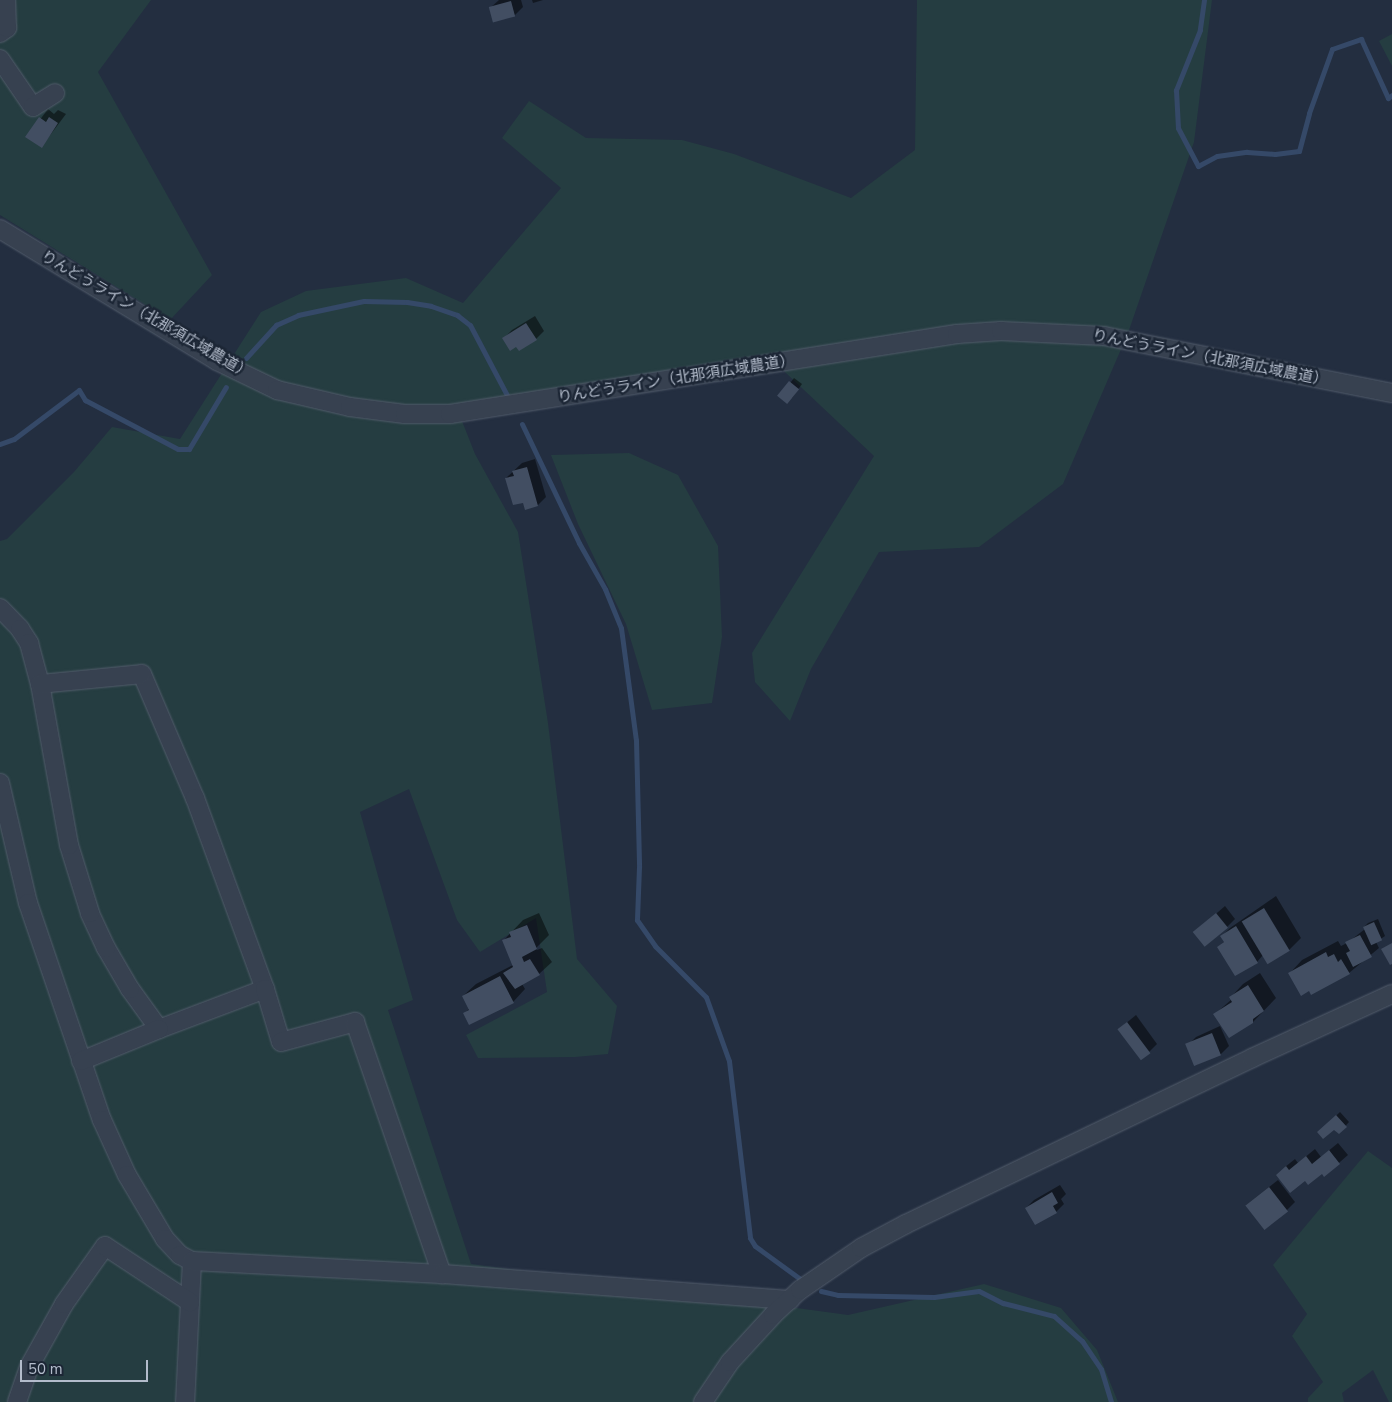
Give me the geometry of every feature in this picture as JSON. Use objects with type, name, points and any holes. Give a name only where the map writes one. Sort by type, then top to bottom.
[{"type":"street","points":[[0,33],[7,28],[6,0]]},
{"type":"street","points":[[0,59],[33,106],[55,93]]},
{"type":"street","name":"りんどうライン（北那須広域農道）","points":[[0,229],[217,360],[277,390],[359,408],[404,414],[450,414],[957,334],[1001,331],[1104,336],[1392,393]]},
{"type":"street","points":[[0,608],[20,629],[29,643],[40,684],[69,845],[90,913],[106,948],[130,989],[159,1029]]},
{"type":"street","points":[[40,684],[142,674],[195,798],[265,990],[281,1042],[355,1022],[442,1274]]},
{"type":"street","points":[[0,783],[28,903],[81,1061],[126,1175],[165,1239],[180,1255],[192,1261],[442,1274],[790,1300]]},
{"type":"street","points":[[81,1061],[159,1029],[265,990]]},
{"type":"street","points":[[702,1402],[730,1362],[790,1300],[830,1267],[906,1224],[1252,1058],[1392,994]]},
{"type":"street","points":[[17,1402],[29,1367],[64,1304],[105,1246],[190,1302]]},
{"type":"street","points":[[185,1402],[192,1261]]},
{"type":"green space","points":[[0,0],[151,0],[98,72],[212,275],[170,320],[0,215]]},
{"type":"green space","points":[[917,0],[1212,0],[1194,142],[1128,333],[1063,484],[979,547],[879,552],[811,669],[790,721],[755,682],[752,653],[874,456],[769,357],[462,421],[475,454],[518,532],[548,723],[577,959],[617,1006],[608,1054],[575,1057],[478,1058],[466,1035],[547,992],[536,918],[480,952],[457,920],[409,789],[360,812],[413,1000],[388,1010],[471,1264],[848,1315],[984,1284],[1061,1308],[1097,1350],[1118,1402],[0,1402],[0,541],[7,539],[74,472],[112,427],[180,439],[261,312],[306,291],[406,278],[463,303],[561,188],[502,138],[529,101],[586,138],[682,140],[734,154],[851,198],[915,150]]},
{"type":"green space","points":[[1392,34],[1392,66],[1379,41]]},
{"type":"green space","points":[[629,453],[678,475],[718,546],[722,637],[712,703],[652,710],[626,624],[578,524],[551,455]]},
{"type":"green space","points":[[1368,1151],[1392,1168],[1392,1402],[1389,1402],[1373,1370],[1342,1393],[1344,1402],[1308,1402],[1308,1398],[1323,1382],[1292,1336],[1307,1314],[1273,1265]]},
{"type":"building","points":[[511,1],[515,16],[493,22],[489,7]]},
{"type":"building","points":[[39,117],[46,122],[49,117],[58,123],[42,148],[25,137]]},
{"type":"building","points":[[526,323],[537,340],[519,351],[516,347],[510,351],[502,338]]},
{"type":"building","points":[[789,381],[799,389],[787,404],[777,396]]},
{"type":"building","points":[[527,467],[538,506],[525,510],[523,503],[513,505],[505,478],[514,476],[512,471]]},
{"type":"building","points":[[1264,908],[1290,951],[1267,964],[1242,921]]},
{"type":"building","points":[[1216,913],[1228,928],[1205,947],[1193,932]]},
{"type":"building","points":[[1374,922],[1382,940],[1371,945],[1363,927]]},
{"type":"building","points":[[527,925],[537,949],[522,957],[524,962],[530,959],[540,975],[515,989],[503,973],[513,967],[502,940],[511,937],[509,932]]},
{"type":"building","points":[[1236,926],[1258,963],[1235,976],[1217,947],[1224,942],[1220,936]]},
{"type":"building","points":[[1360,935],[1372,957],[1353,967],[1346,953],[1350,951],[1345,942]]},
{"type":"building","points":[[1392,943],[1392,964],[1390,965],[1381,949]]},
{"type":"building","points":[[1326,952],[1328,957],[1334,954],[1338,962],[1341,959],[1350,974],[1311,995],[1309,991],[1301,996],[1288,973]]},
{"type":"building","points":[[500,976],[514,1003],[469,1025],[463,1013],[469,1010],[462,996]]},
{"type":"building","points":[[1248,985],[1264,1011],[1253,1019],[1253,1023],[1229,1038],[1213,1014],[1232,1002],[1229,997]]},
{"type":"building","points":[[1127,1022],[1150,1053],[1141,1060],[1117,1029]]},
{"type":"building","points":[[1212,1033],[1221,1055],[1194,1066],[1185,1044]]},
{"type":"building","points":[[1336,1115],[1347,1127],[1339,1134],[1334,1130],[1323,1139],[1317,1132]]},
{"type":"building","points":[[1329,1150],[1340,1164],[1324,1177],[1322,1174],[1308,1185],[1305,1181],[1290,1193],[1276,1175],[1286,1166],[1289,1170],[1306,1156],[1312,1164]]},
{"type":"building","points":[[1269,1187],[1288,1211],[1264,1230],[1245,1205]]},
{"type":"building","points":[[1052,1192],[1058,1203],[1053,1206],[1057,1213],[1035,1225],[1025,1208]]},
{"type":"waterway","points":[[1204,0],[1200,30],[1176,90],[1178,128],[1198,166],[1217,156],[1247,152],[1275,154],[1299,151],[1309,113],[1332,49],[1361,39],[1388,98],[1392,95]]},
{"type":"waterway","points":[[246,358],[276,325],[298,315],[364,301],[407,302],[431,306],[457,315],[470,325],[510,401]]},
{"type":"waterway","points":[[0,444],[14,439],[79,390],[85,400],[178,449],[189,449],[226,387]]},
{"type":"waterway","points":[[522,424],[579,543],[605,589],[621,628],[636,740],[639,867],[637,920],[655,946],[706,997],[729,1061],[750,1238],[755,1246],[803,1281]]},
{"type":"waterway","points":[[821,1291],[838,1295],[934,1297],[979,1291],[1003,1303],[1054,1316],[1082,1341],[1101,1369],[1111,1402]]}]
